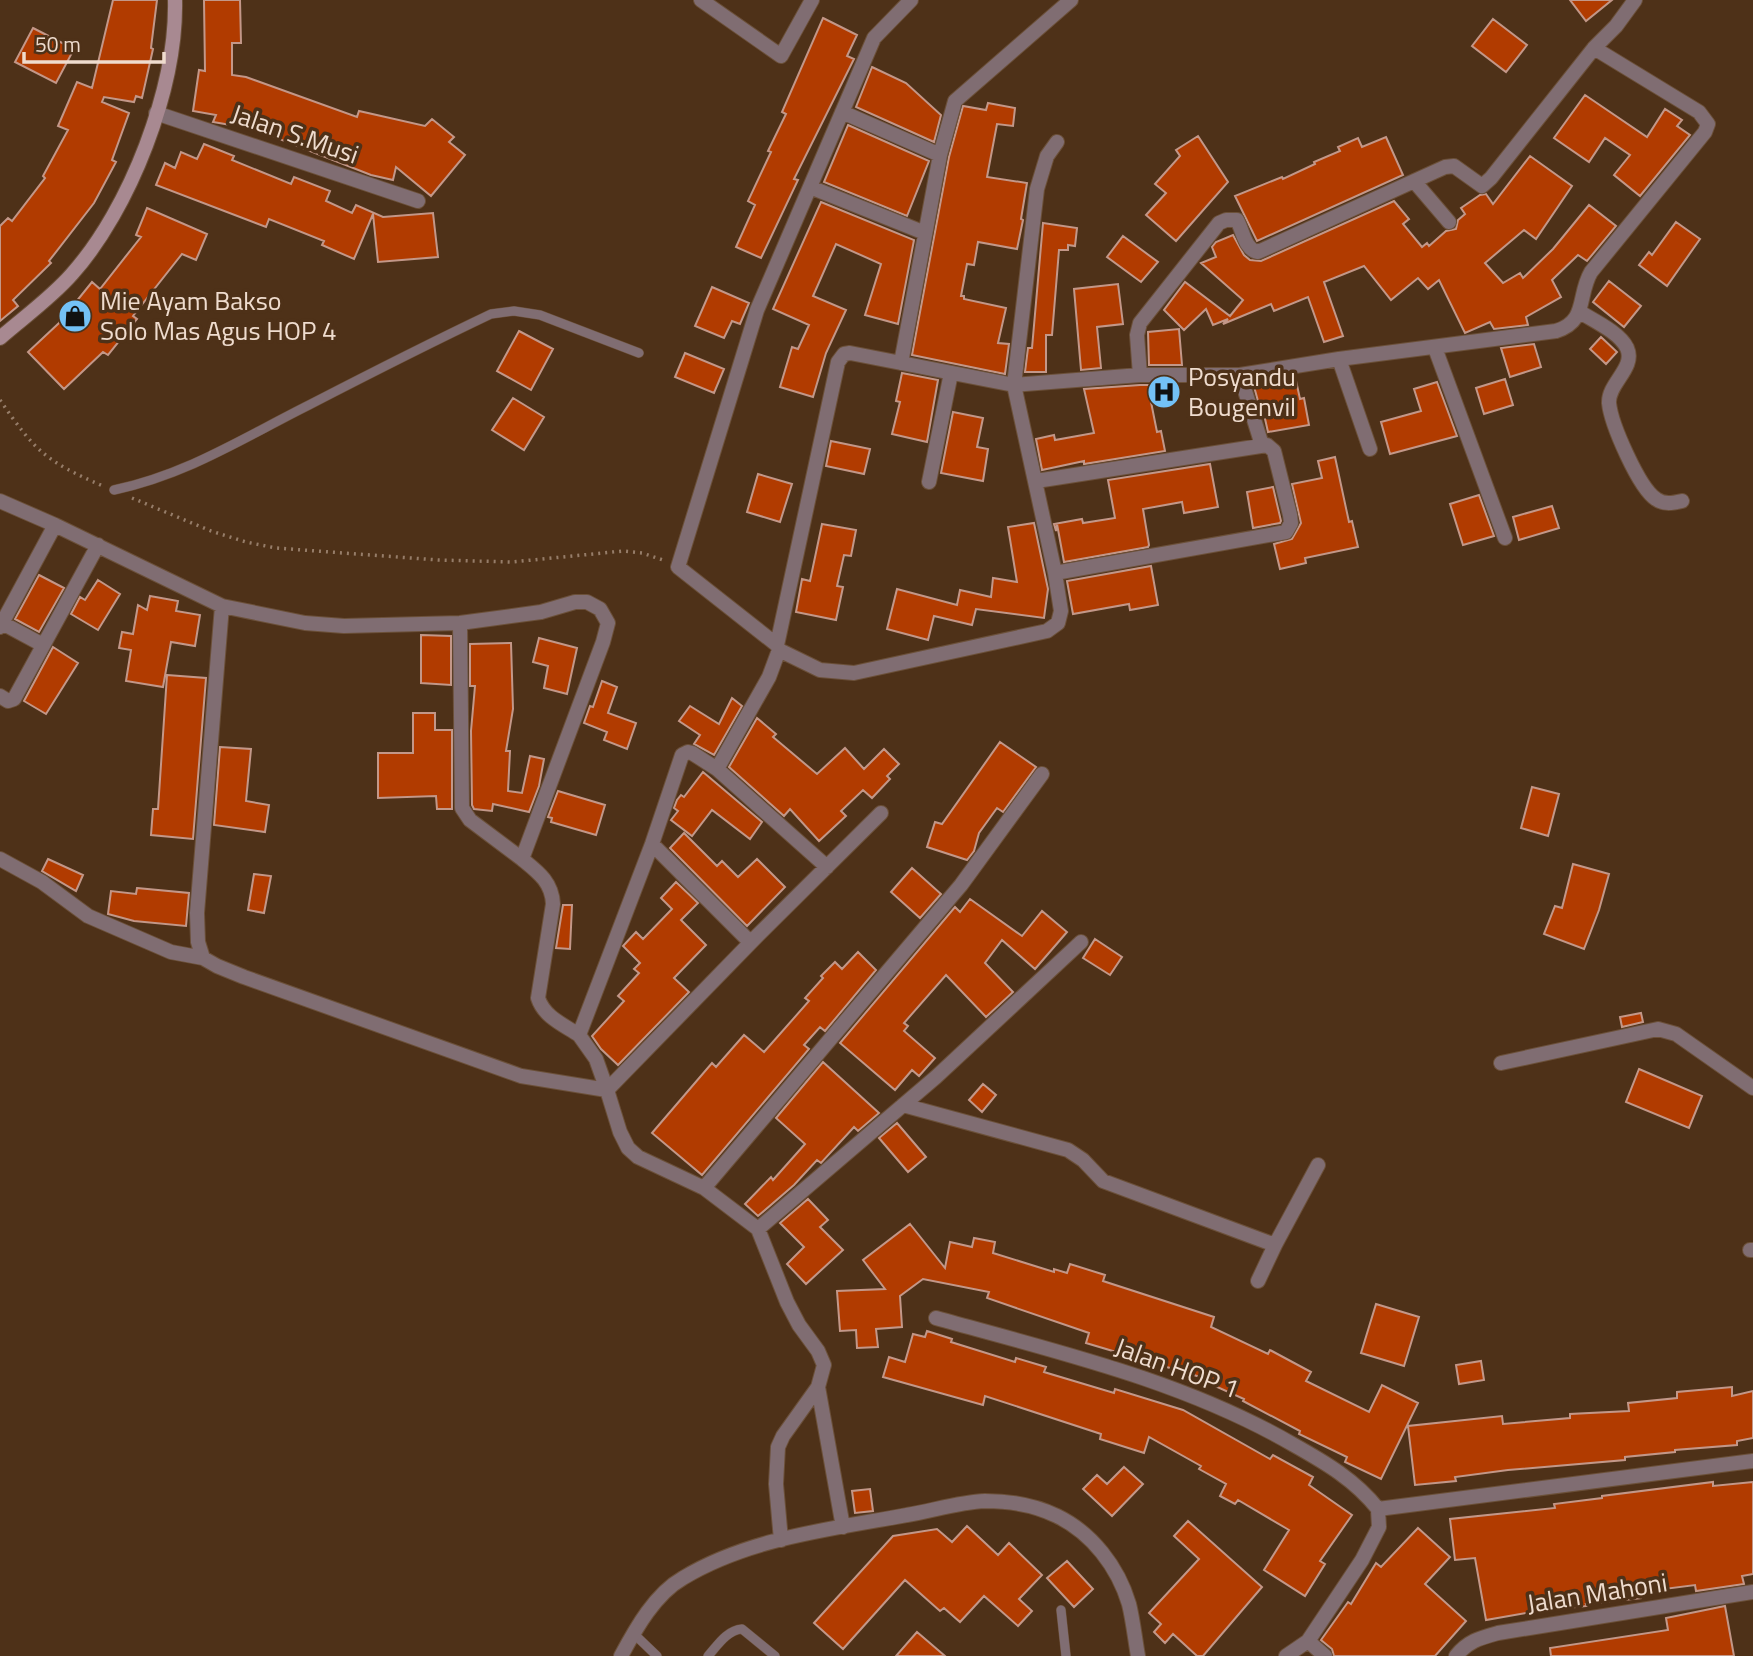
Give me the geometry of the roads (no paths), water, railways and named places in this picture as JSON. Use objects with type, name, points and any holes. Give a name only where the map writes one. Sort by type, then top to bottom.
[{"type":"street","points":[[0,338],[50,297],[93,247],[112,219],[130,184],[165,85],[172,48],[174,0]]},
{"type":"street","points":[[701,0],[781,56],[812,0]]},
{"type":"street","points":[[911,0],[877,33],[748,332],[678,567],[778,648],[820,670],[854,673],[1047,631],[1059,623],[1055,573],[1014,385],[1037,189],[1048,156],[1057,142]]},
{"type":"street","points":[[901,363],[940,155],[955,101],[1071,0]]},
{"type":"street","points":[[1140,375],[1137,335],[1140,323],[1219,223],[1226,219],[1237,220],[1252,251],[1265,250],[1445,167],[1454,166],[1482,186],[1635,0]]},
{"type":"street","points":[[717,769],[769,677],[778,648],[838,362],[844,354],[1014,385],[1140,375],[1240,375],[1566,328],[1580,312],[1584,284],[1591,272],[1705,132],[1708,124],[1699,112],[1594,48]]},
{"type":"street","points":[[842,112],[940,155]]},
{"type":"street","name":"Jalan S.Musi","points":[[156,113],[418,201]]},
{"type":"street","points":[[1414,181],[1449,222]]},
{"type":"street","points":[[810,187],[925,233]]},
{"type":"street","points":[[1580,312],[1619,339],[1628,350],[1627,366],[1610,393],[1609,404],[1623,448],[1639,478],[1653,498],[1662,502],[1682,501]]},
{"type":"street","points":[[1435,348],[1505,538]]},
{"type":"street","points":[[1339,359],[1370,449]]},
{"type":"street","points":[[929,482],[951,373]]},
{"type":"street","points":[[1240,375],[1262,445]]},
{"type":"street","points":[[1036,481],[1267,445],[1274,451],[1290,515],[1291,523],[1286,532],[1055,573]]},
{"type":"street","points":[[0,501],[98,545],[222,606],[305,623],[344,626],[460,623],[541,612],[575,602],[587,602],[600,609],[608,624],[603,642],[522,859]]},
{"type":"street","points":[[43,645],[1,625],[55,525]]},
{"type":"street","points":[[0,696],[8,701],[14,699],[98,545]]},
{"type":"street","points":[[203,958],[198,942],[197,913],[222,606]]},
{"type":"street","points":[[460,623],[462,808],[470,820],[522,859],[550,885],[553,904],[538,998],[541,1006],[546,1013],[579,1035],[596,1059],[620,1132],[628,1148],[638,1157],[704,1188],[758,1228],[787,1302],[824,1365],[818,1387],[778,1447],[776,1484],[781,1540]]},
{"type":"street","points":[[579,1035],[652,844],[682,755],[692,753],[717,769],[827,867]]},
{"type":"street","points":[[704,1188],[961,885],[1042,774]]},
{"type":"street","points":[[607,1090],[881,813]]},
{"type":"street","points":[[652,844],[750,943]]},
{"type":"street","points":[[0,859],[42,882],[88,916],[171,952],[203,958],[217,967],[521,1076],[607,1090]]},
{"type":"street","points":[[758,1228],[903,1105],[1081,942]]},
{"type":"street","points":[[1501,1063],[1658,1029],[1676,1034],[1753,1088]]},
{"type":"street","points":[[903,1105],[1068,1150],[1083,1160],[1103,1181],[1275,1245]]},
{"type":"street","points":[[1258,1280],[1318,1165]]},
{"type":"street","name":"Jalan HOP 1","points":[[936,1318],[1167,1386],[1263,1427],[1340,1472],[1364,1491],[1378,1509]]},
{"type":"street","points":[[818,1387],[843,1527]]},
{"type":"street","points":[[1286,1656],[1308,1641],[1362,1560],[1379,1527],[1378,1509],[1753,1461]]},
{"type":"street","points":[[621,1656],[652,1606],[680,1579],[719,1560],[781,1540],[983,1501],[1021,1503],[1058,1516],[1089,1538],[1114,1567],[1129,1604],[1138,1656]]},
{"type":"street","name":"Jalan Mahoni","points":[[1456,1656],[1465,1645],[1498,1633],[1753,1592]]},
{"type":"street","points":[[1308,1641],[1325,1656]]},
{"type":"lane","points":[[114,490],[142,484],[210,458],[308,405],[491,314],[540,314],[639,353]]},
{"type":"lane","points":[[1061,1610],[1066,1656]]},
{"type":"lane","points":[[708,1656],[735,1629],[741,1629],[775,1656]]},
{"type":"lane","points":[[633,1633],[657,1656]]},
{"type":"place","name":"Mie Ayam Bakso Solo Mas Agus HOP 4","points":[[75,316]]},
{"type":"place","name":"Posyandu Bougenvil","points":[[1164,392]]}]
